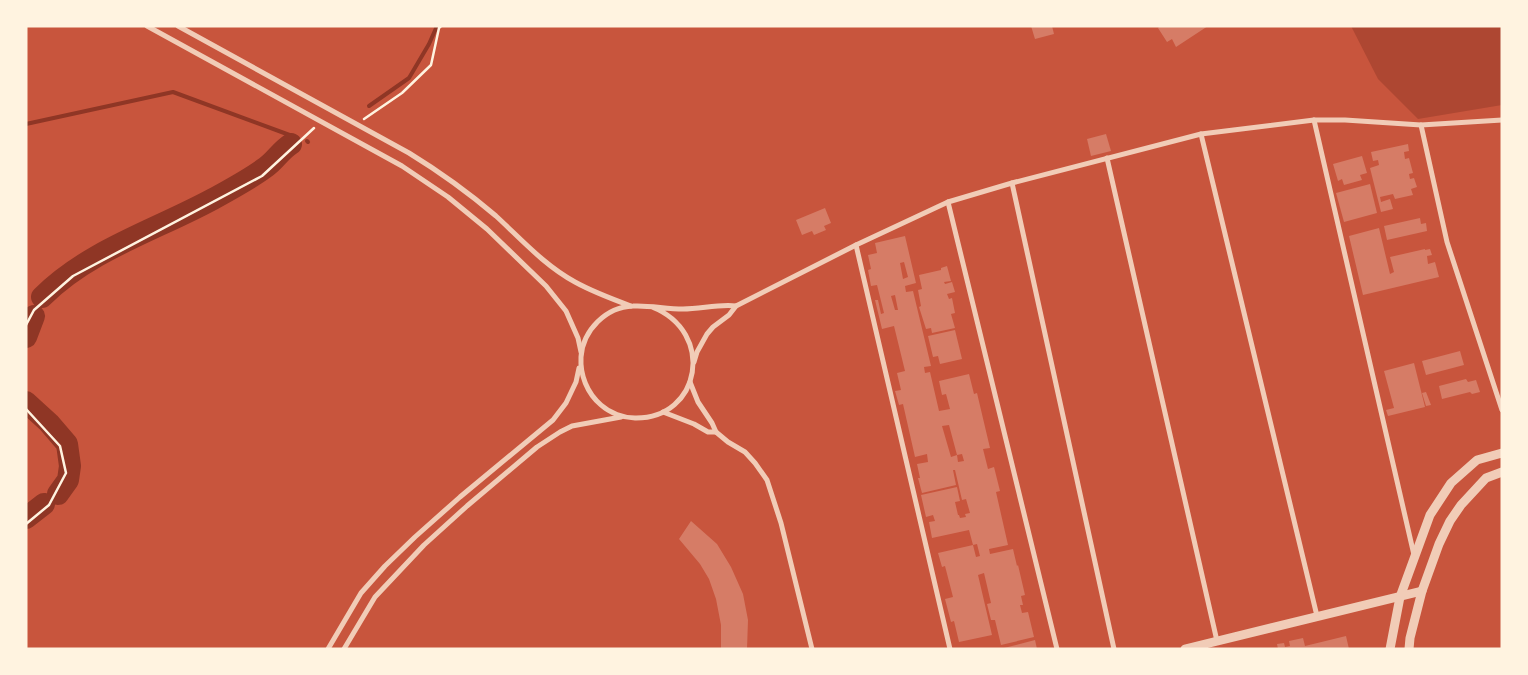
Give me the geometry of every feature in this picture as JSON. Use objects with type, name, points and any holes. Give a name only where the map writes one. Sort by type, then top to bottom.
[{"type":"street","points":[[147,26],[402,166],[462,208],[487,229],[557,298],[572,324],[581,352],[582,373],[585,383],[593,396],[604,407],[622,416]]},
{"type":"street","points":[[178,26],[410,153],[456,185],[497,218],[540,258],[574,282],[600,295],[631,306],[688,309],[723,304],[736,306]]},
{"type":"street","points":[[1314,120],[1414,559]]},
{"type":"street","points":[[344,649],[375,597],[424,545],[467,506],[538,447],[572,426],[622,416],[643,418],[663,412],[679,400],[690,382],[699,347],[707,334],[729,315],[736,306],[856,245],[948,202],[1012,183],[1201,134],[1314,120],[1421,125],[1502,120]]},
{"type":"street","points":[[1421,125],[1447,242],[1502,410]]},
{"type":"street","points":[[1201,134],[1317,616]]},
{"type":"street","points":[[1107,158],[1217,641]]},
{"type":"street","points":[[1012,183],[1114,649]]},
{"type":"street","points":[[948,202],[1057,649]]},
{"type":"street","points":[[856,245],[950,649]]},
{"type":"street","points":[[581,352],[586,337],[595,324],[611,312],[631,306]]},
{"type":"street","points":[[652,308],[670,317],[685,332],[691,346],[694,362]]},
{"type":"street","points":[[328,649],[361,593],[384,566],[460,497],[553,420],[576,382],[581,362]]},
{"type":"street","points":[[690,382],[698,402],[716,432],[745,452],[756,463],[767,480],[781,523],[812,649]]},
{"type":"street","points":[[663,412],[694,424],[708,432],[716,432]]},
{"type":"street","points":[[1390,649],[1400,597],[1430,516],[1451,483],[1477,460],[1502,454]]},
{"type":"street","points":[[1409,649],[1422,591],[1439,544],[1450,521],[1486,478],[1502,472]]},
{"type":"street","points":[[1185,649],[1422,591]]},
{"type":"path","points":[[357,124],[402,93],[431,65],[441,26]]},
{"type":"path","points":[[26,325],[34,310],[73,276],[262,176],[321,122]]},
{"type":"path","points":[[26,409],[60,446],[66,473],[49,505],[26,524]]},
{"type":"shaded area","points":[[1351,26],[1502,26],[1502,105],[1418,119],[1378,79]]},
{"type":"building","points":[[1031,26],[1052,26],[1054,34],[1035,39]]},
{"type":"building","points":[[1160,26],[1208,26],[1176,47],[1172,39],[1167,42],[1158,28]]},
{"type":"building","points":[[1106,134],[1111,151],[1091,156],[1087,139]]},
{"type":"building","points":[[1408,144],[1409,151],[1404,152],[1405,159],[1409,158],[1413,173],[1409,174],[1410,179],[1414,178],[1417,187],[1411,189],[1413,195],[1395,199],[1393,194],[1380,197],[1381,202],[1390,199],[1393,209],[1381,212],[1370,168],[1379,165],[1378,160],[1373,161],[1371,152]]},
{"type":"building","points":[[1362,156],[1367,173],[1360,175],[1362,180],[1344,185],[1342,179],[1338,181],[1333,164]]},
{"type":"building","points":[[1370,184],[1377,213],[1344,222],[1336,193]]},
{"type":"building","points":[[825,208],[831,223],[824,226],[826,230],[814,235],[812,231],[802,235],[796,220]]},
{"type":"building","points":[[1420,218],[1421,224],[1426,223],[1427,231],[1387,240],[1384,226]]},
{"type":"building","points":[[1379,228],[1390,274],[1394,272],[1390,257],[1430,249],[1432,255],[1427,256],[1428,264],[1435,262],[1439,277],[1363,295],[1349,236]]},
{"type":"building","points":[[905,236],[916,283],[905,286],[906,292],[913,291],[931,366],[924,367],[925,373],[930,372],[939,411],[950,409],[946,394],[942,395],[939,381],[969,374],[974,394],[977,393],[990,448],[983,449],[988,469],[994,467],[1000,491],[996,492],[1008,545],[989,549],[990,554],[1013,549],[1025,595],[1021,596],[1023,605],[1020,605],[1022,613],[1028,612],[1034,637],[1001,645],[995,620],[991,620],[987,604],[991,603],[984,573],[978,575],[992,635],[959,642],[954,621],[951,622],[945,599],[953,597],[945,566],[942,567],[938,553],[973,545],[969,530],[932,538],[929,522],[935,521],[933,515],[926,517],[921,495],[957,487],[960,501],[955,502],[958,515],[960,518],[966,517],[965,514],[970,513],[966,499],[962,500],[955,470],[953,470],[956,485],[922,493],[917,464],[928,462],[927,454],[915,457],[903,404],[899,405],[895,391],[901,390],[897,373],[905,371],[894,326],[882,329],[875,300],[878,300],[881,314],[884,313],[877,285],[871,286],[868,270],[871,269],[868,255],[877,253],[875,243]],"holes":[[[904,262],[908,277],[903,279],[900,263]],[[895,295],[898,310],[895,310],[891,296]],[[949,425],[957,455],[951,457],[942,426]],[[962,454],[964,461],[958,462],[957,455]],[[977,544],[980,556],[976,557],[973,545]]]},
{"type":"building","points":[[947,266],[951,281],[944,282],[945,284],[952,282],[955,292],[947,294],[949,299],[952,298],[955,313],[951,314],[955,328],[932,333],[931,328],[926,329],[919,307],[921,306],[918,290],[922,289],[919,275],[941,270],[941,268]]},
{"type":"building","points":[[955,330],[962,359],[940,364],[938,356],[933,357],[928,336]]},
{"type":"building","points":[[1460,351],[1464,365],[1426,375],[1422,361]]},
{"type":"building","points":[[1414,363],[1425,407],[1388,416],[1386,410],[1394,408],[1384,371]]},
{"type":"building","points":[[1466,379],[1468,382],[1476,380],[1480,392],[1472,394],[1470,392],[1442,399],[1439,386]]},
{"type":"building","points":[[1426,392],[1431,405],[1426,406],[1422,393]]},
{"type":"building","points":[[691,521],[717,544],[731,567],[743,594],[748,620],[747,649],[721,649],[721,625],[716,599],[709,579],[700,564],[679,539]]},
{"type":"building","points":[[1346,636],[1349,649],[1278,649],[1277,644],[1284,643],[1285,647],[1290,646],[1289,641],[1303,638],[1305,646]]},
{"type":"building","points":[[1035,640],[1037,649],[1004,649],[1004,648]]},
{"type":"waterway","points":[[369,106],[409,78],[437,26]]},
{"type":"waterway","points":[[26,124],[173,92],[295,137]]},
{"type":"waterway","points":[[42,297],[81,266],[102,254],[247,180],[269,164],[291,144]]},
{"type":"waterway","points":[[26,337],[34,316]]},
{"type":"waterway","points":[[26,402],[49,423],[67,444],[70,466],[68,480],[58,494]]},
{"type":"waterway","points":[[26,518],[44,504]]}]
